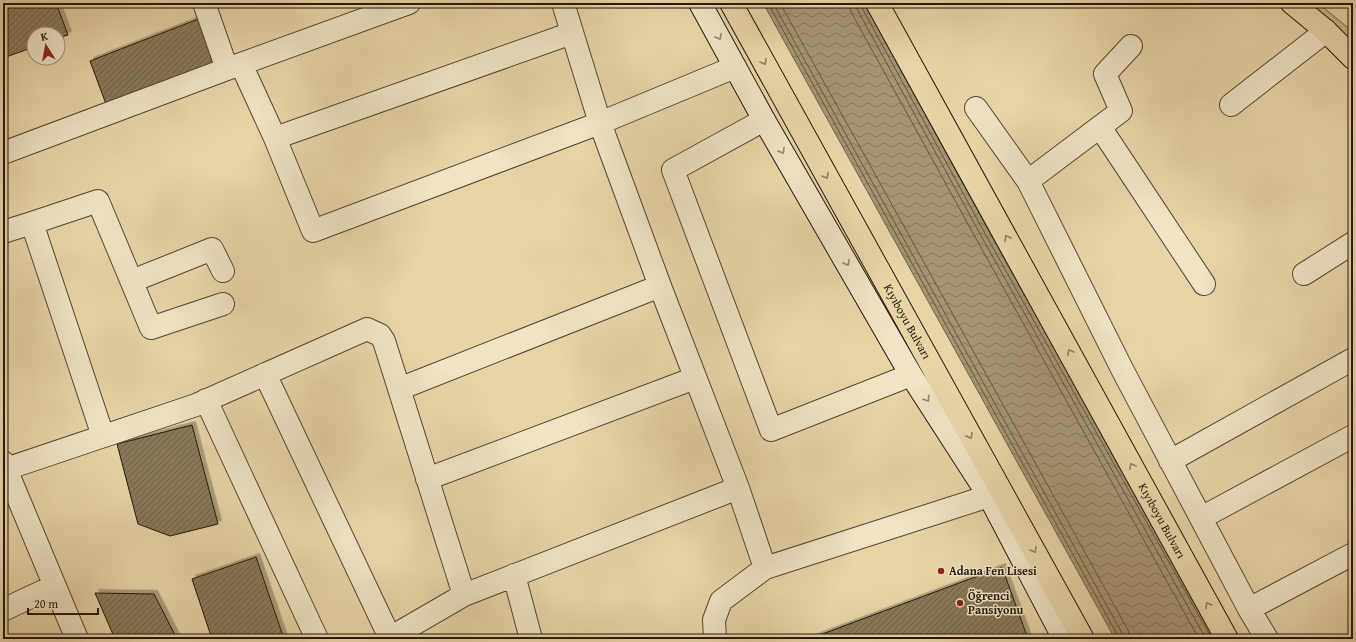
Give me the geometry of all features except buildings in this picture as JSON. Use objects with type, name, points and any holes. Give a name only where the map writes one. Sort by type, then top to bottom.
[{"type":"main road","name":"Kıyıboyu Bulvarı","points":[[731,3],[1083,639]]},
{"type":"main road","name":"Kıyıboyu Bulvarı","points":[[877,3],[1227,639]]},
{"type":"main road","points":[[1292,3],[1326,31],[1353,58]]},
{"type":"street","points":[[204,3],[234,67],[274,138],[314,231],[600,123],[735,67]]},
{"type":"street","points":[[3,153],[409,3]]},
{"type":"street","points":[[563,3],[600,123],[660,286],[738,488],[765,568]]},
{"type":"street","points":[[700,3],[764,120],[911,375],[988,496],[1064,639]]},
{"type":"street","points":[[1231,105],[1326,31]]},
{"type":"street","points":[[274,138],[572,33]]},
{"type":"street","points":[[1028,181],[1120,111],[1105,74],[1131,46]]},
{"type":"street","points":[[976,108],[1028,181],[1123,371],[1249,610],[1267,639]]},
{"type":"street","points":[[764,120],[673,170],[771,430],[911,375]]},
{"type":"street","points":[[1100,127],[1204,284]]},
{"type":"street","points":[[3,232],[98,201],[151,328],[223,304]]},
{"type":"street","points":[[32,223],[103,436]]},
{"type":"street","points":[[1304,274],[1352,245]]},
{"type":"street","points":[[132,281],[212,249],[223,271]]},
{"type":"street","points":[[399,389],[660,286]]},
{"type":"street","points":[[77,639],[4,467],[196,405],[367,329],[380,335],[384,341],[464,595]]},
{"type":"street","points":[[1170,461],[1353,359]]},
{"type":"street","points":[[265,374],[389,638],[464,595],[738,488]]},
{"type":"street","points":[[428,479],[696,378]]},
{"type":"street","points":[[206,400],[317,639]]},
{"type":"street","points":[[1200,518],[1353,436]]},
{"type":"street","points":[[715,639],[714,620],[721,601],[765,568],[988,496]]},
{"type":"street","points":[[1249,610],[1353,554]]},
{"type":"street","points":[[514,575],[531,639]]},
{"type":"street","points":[[3,610],[54,586]]},
{"type":"shaded area","points":[[1305,3],[1318,3],[1353,32],[1353,44]]},
{"type":"water","points":[[763,3],[864,3],[992,237],[1216,639],[1115,639]]},
{"type":"place","name":"Adana Fen Lisesi","points":[[941,571]]},
{"type":"place","name":"Öğrenci Pansiyonu","points":[[960,603]]}]
